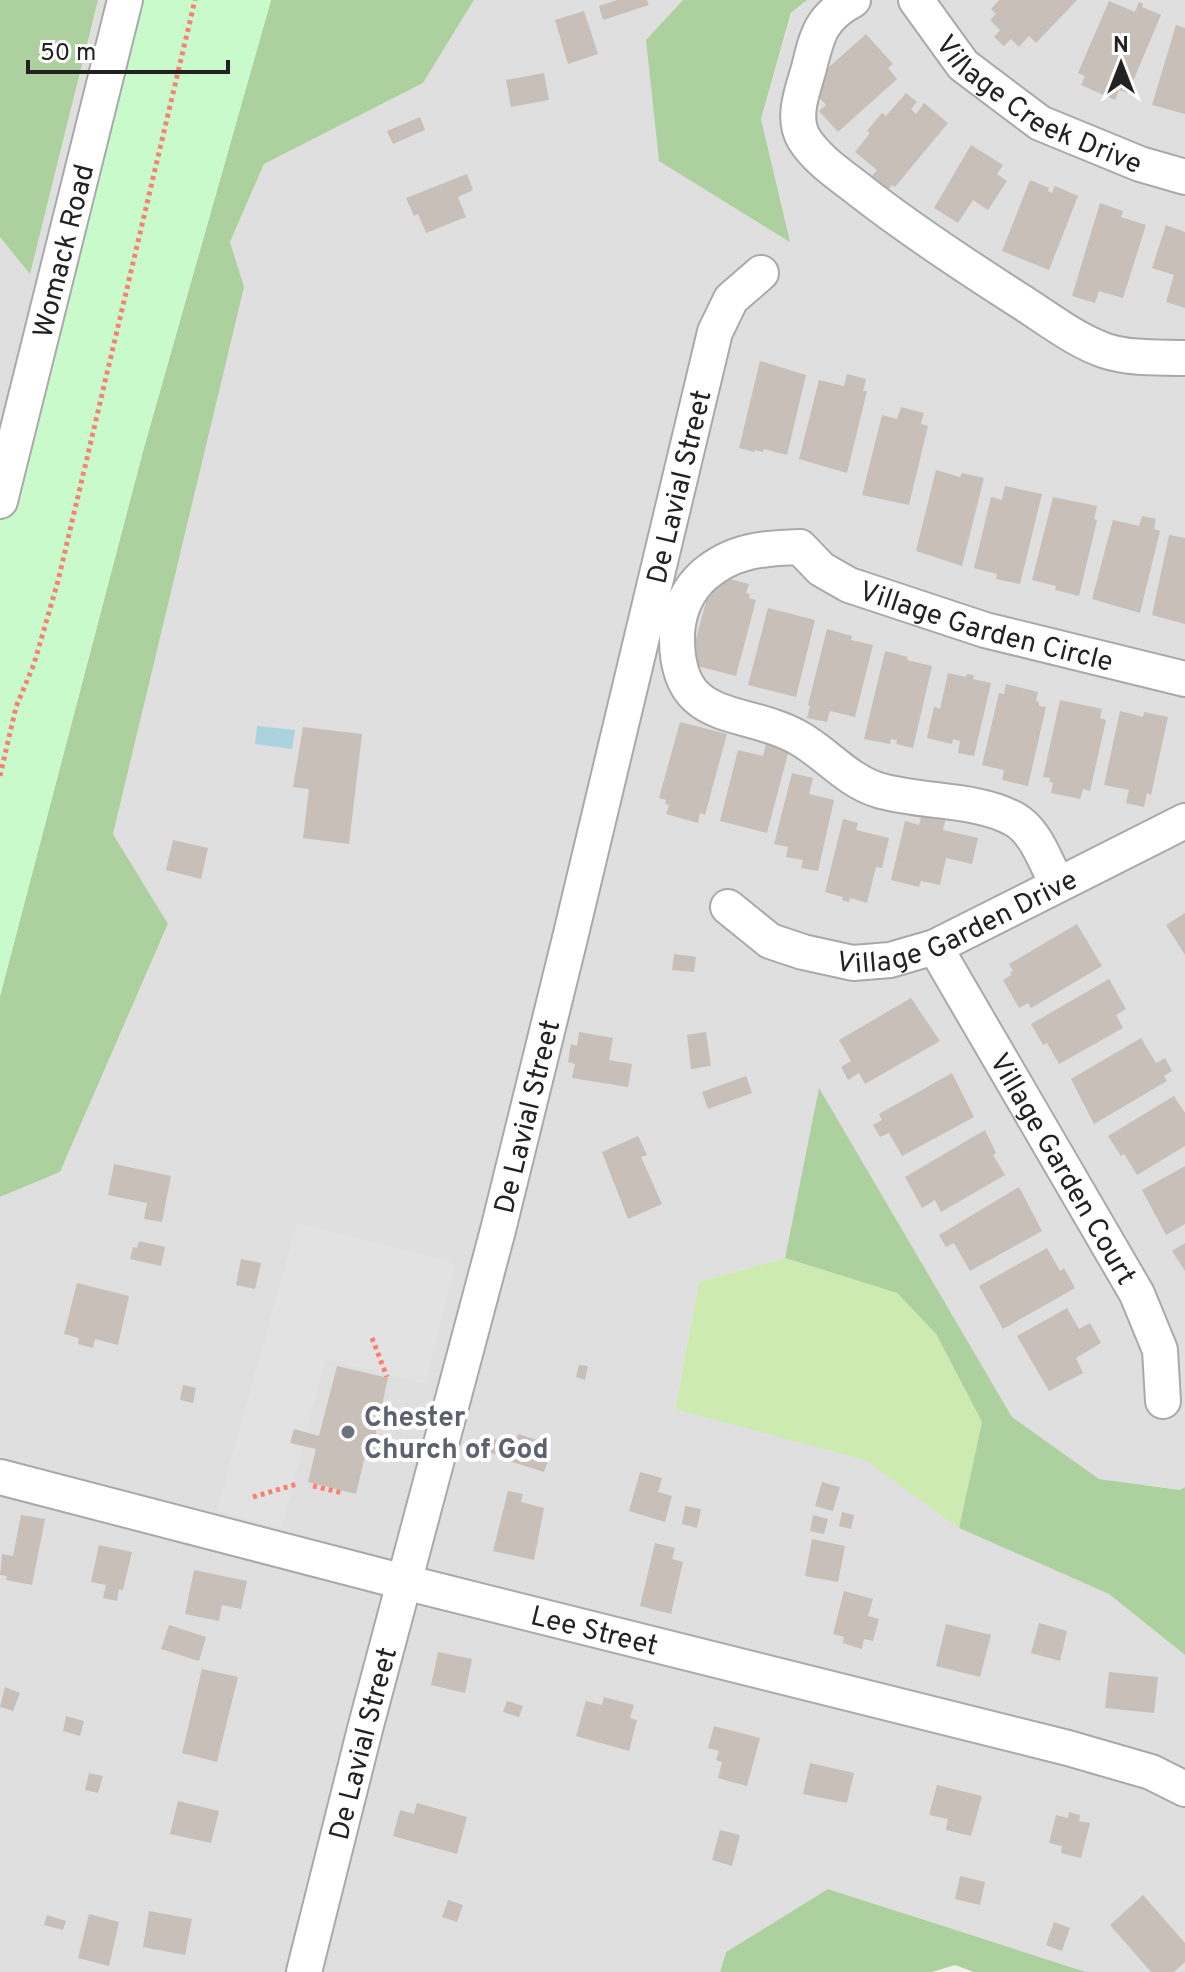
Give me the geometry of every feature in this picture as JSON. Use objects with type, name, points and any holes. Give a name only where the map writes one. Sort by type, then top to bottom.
[{"type":"street","name":"Womack Road","points":[[0,501],[125,0]]},
{"type":"street","points":[[853,0],[825,20],[816,41],[799,108],[798,121],[803,137],[820,159],[925,241],[1078,338],[1107,351],[1135,356],[1185,358]]},
{"type":"street","name":"Village Creek Drive","points":[[916,0],[963,65],[1040,123],[1140,164],[1185,177]]},
{"type":"street","name":"De Lavial Street","points":[[304,1972],[498,1230],[715,332],[731,299],[761,273]]},
{"type":"street","name":"Village Garden Circle","points":[[1057,884],[1033,837],[1018,821],[979,807],[921,800],[876,789],[854,778],[789,732],[722,713],[706,705],[683,678],[677,649],[678,622],[696,582],[735,555],[761,549],[800,547],[821,569],[849,585],[985,630],[1185,679]]},
{"type":"street","name":"Village Garden Drive","points":[[728,907],[770,941],[803,952],[853,963],[890,960],[935,947],[1185,821]]},
{"type":"street","name":"Village Garden Court","points":[[935,947],[1137,1294],[1160,1350],[1163,1401]]},
{"type":"street","name":"Lee Street","points":[[0,1477],[404,1582],[1068,1748],[1151,1772],[1185,1789]]},
{"type":"path","points":[[0,776],[16,707],[34,664],[58,581],[195,0]]},
{"type":"path","points":[[372,1338],[387,1377]]},
{"type":"path","points":[[253,1497],[297,1484]]},
{"type":"path","points":[[313,1486],[343,1493]]},
{"type":"shaded area","points":[[98,0],[121,0],[0,452],[0,237],[30,273]]},
{"type":"shaded area","points":[[474,0],[683,0],[789,241],[761,119],[792,13],[807,0],[1185,0],[1185,1487],[1180,1490],[1099,1479],[1012,1417],[819,1089],[785,1258],[699,1282],[675,1408],[866,1460],[959,1528],[1109,1594],[1185,1655],[1185,1972],[1086,1972],[828,1889],[726,1952],[720,1972],[0,1972],[0,1197],[60,1172],[168,925],[113,834],[243,287],[230,242],[264,164],[423,83]]},
{"type":"shaded area","points":[[297,1223],[455,1263],[425,1384],[325,1359],[282,1528],[217,1511]]},
{"type":"green space","points":[[0,0],[98,0],[30,274],[0,237]]},
{"type":"green space","points":[[124,0],[271,0],[143,451],[0,996],[0,503]]},
{"type":"green space","points":[[271,0],[474,0],[423,83],[264,164],[230,242],[244,287],[113,834],[168,924],[60,1172],[0,1197],[0,996],[143,451]]},
{"type":"green space","points":[[683,0],[807,0],[791,13],[761,119],[790,242],[659,161],[646,40]]},
{"type":"green space","points":[[819,1088],[1012,1417],[1099,1479],[1180,1490],[1185,1487],[1185,1655],[1109,1594],[959,1528],[982,1422],[936,1334],[897,1293],[785,1258]]},
{"type":"green space","points":[[785,1258],[897,1293],[936,1334],[982,1422],[959,1528],[865,1460],[675,1409],[699,1282]]},
{"type":"green space","points":[[828,1889],[1086,1972],[974,1972],[955,1965],[932,1972],[720,1972],[726,1952]]},
{"type":"water","points":[[257,726],[295,730],[292,749],[255,744]]},
{"type":"building","points":[[617,0],[647,0],[649,5],[603,20],[599,6]]},
{"type":"building","points":[[999,0],[1077,0],[1036,43],[1029,36],[1019,47],[1011,39],[1004,46],[994,37],[1000,30],[990,20],[996,14],[991,9]]},
{"type":"building","points":[[1109,1],[1135,12],[1139,2],[1143,4],[1142,7],[1161,15],[1128,93],[1119,90],[1115,100],[1081,85],[1085,76],[1078,73]]},
{"type":"building","points":[[584,11],[598,54],[568,64],[555,20]]},
{"type":"building","points":[[1176,25],[1185,28],[1185,114],[1152,105]]},
{"type":"building","points":[[866,34],[893,64],[888,68],[897,79],[838,132],[819,111],[826,105],[813,91],[824,81],[819,76]]},
{"type":"building","points":[[544,73],[549,100],[511,107],[506,80]]},
{"type":"building","points":[[906,93],[917,102],[911,109],[916,114],[924,103],[948,123],[895,187],[892,185],[884,194],[868,181],[877,170],[855,152],[882,113],[886,116]]},
{"type":"building","points":[[420,117],[425,130],[393,144],[387,131]]},
{"type":"building","points":[[971,145],[1003,165],[997,174],[1007,181],[988,210],[973,200],[958,223],[934,208]]},
{"type":"building","points":[[467,174],[473,190],[458,197],[466,217],[426,233],[418,214],[414,216],[406,198]]},
{"type":"building","points":[[1030,180],[1049,188],[1048,191],[1052,193],[1055,186],[1078,196],[1049,270],[1002,251]]},
{"type":"building","points":[[1100,203],[1123,211],[1121,217],[1146,225],[1123,298],[1099,291],[1095,303],[1072,296]]},
{"type":"building","points":[[1166,225],[1185,232],[1185,308],[1166,302],[1174,275],[1152,268]]},
{"type":"building","points":[[760,361],[806,375],[787,455],[764,449],[763,452],[754,452],[739,448]]},
{"type":"building","points":[[847,374],[866,379],[863,391],[867,391],[847,473],[799,459],[819,380],[844,386]]},
{"type":"building","points":[[901,407],[924,413],[921,424],[928,426],[909,505],[862,495],[882,415],[897,419]]},
{"type":"building","points":[[936,470],[960,477],[962,473],[984,478],[962,566],[916,551]]},
{"type":"building","points":[[1005,486],[1042,494],[1020,584],[996,579],[997,574],[974,568],[991,497],[1002,500]]},
{"type":"building","points":[[1053,497],[1097,506],[1094,519],[1097,520],[1079,596],[1032,580]]},
{"type":"building","points":[[1142,516],[1156,519],[1154,529],[1160,531],[1140,613],[1092,599],[1113,520],[1139,526]]},
{"type":"building","points":[[1169,535],[1185,538],[1185,624],[1152,615]]},
{"type":"building","points":[[718,576],[749,584],[746,593],[756,600],[736,676],[689,664],[711,584]]},
{"type":"building","points":[[768,608],[815,620],[796,697],[748,685]]},
{"type":"building","points":[[827,629],[852,636],[851,640],[873,645],[855,717],[830,711],[827,722],[807,718]]},
{"type":"building","points":[[885,651],[932,666],[913,748],[896,744],[897,740],[891,739],[890,744],[864,739]]},
{"type":"building","points":[[948,673],[966,677],[967,674],[974,675],[973,679],[991,683],[974,756],[958,753],[960,741],[953,739],[952,744],[927,738],[934,707],[940,709]]},
{"type":"building","points":[[1006,684],[1038,692],[1036,701],[1039,706],[1046,707],[1028,786],[1002,780],[1004,770],[982,765],[999,693],[1004,694]]},
{"type":"building","points":[[1060,700],[1102,709],[1100,718],[1106,720],[1090,791],[1083,789],[1080,799],[1051,793],[1053,783],[1049,782],[1050,778],[1043,777]]},
{"type":"building","points":[[1120,711],[1143,717],[1144,712],[1168,717],[1151,795],[1147,793],[1144,807],[1126,803],[1129,790],[1104,785]]},
{"type":"building","points":[[680,722],[727,734],[705,815],[700,813],[698,823],[666,814],[669,805],[659,798]]},
{"type":"building","points":[[303,727],[362,734],[349,844],[303,838],[309,789],[293,787]]},
{"type":"building","points":[[767,740],[790,746],[767,833],[720,821],[738,750],[763,756]]},
{"type":"building","points":[[792,773],[813,778],[809,794],[834,800],[818,871],[801,868],[803,860],[786,857],[788,847],[774,844]]},
{"type":"building","points":[[922,813],[946,818],[943,830],[978,838],[972,864],[946,858],[940,885],[921,881],[919,887],[891,880],[905,821],[919,825]]},
{"type":"building","points":[[843,819],[858,823],[856,830],[889,838],[882,868],[876,867],[867,903],[850,898],[849,902],[825,892]]},
{"type":"building","points":[[173,840],[208,848],[201,879],[166,870]]},
{"type":"building","points":[[1185,913],[1185,955],[1166,925]]},
{"type":"building","points":[[1077,924],[1102,966],[1031,1008],[1028,1003],[1019,1008],[1003,980],[1013,971],[1009,964]]},
{"type":"building","points":[[674,954],[696,957],[694,972],[672,970]]},
{"type":"building","points":[[1109,979],[1126,1009],[1116,1015],[1123,1028],[1059,1064],[1031,1024]]},
{"type":"building","points":[[911,998],[940,1041],[865,1084],[859,1073],[848,1080],[841,1067],[851,1061],[839,1040]]},
{"type":"building","points":[[579,1032],[613,1038],[609,1060],[632,1064],[628,1087],[572,1078],[575,1064],[568,1062],[571,1044],[577,1046]]},
{"type":"building","points":[[706,1032],[711,1066],[691,1069],[687,1035]]},
{"type":"building","points":[[1141,1038],[1156,1063],[1165,1058],[1172,1071],[1164,1076],[1167,1081],[1094,1124],[1071,1079]]},
{"type":"building","points":[[952,1073],[974,1117],[902,1156],[889,1133],[880,1137],[873,1125],[882,1120],[879,1114]]},
{"type":"building","points":[[746,1076],[752,1093],[708,1109],[702,1092]]},
{"type":"building","points":[[1174,1096],[1185,1113],[1185,1146],[1137,1175],[1108,1136]]},
{"type":"building","points":[[985,1130],[996,1153],[993,1155],[1005,1175],[941,1212],[935,1200],[922,1208],[905,1177]]},
{"type":"building","points":[[638,1136],[647,1155],[641,1157],[662,1204],[628,1219],[602,1152]]},
{"type":"building","points":[[114,1164],[171,1176],[162,1222],[144,1219],[147,1203],[108,1195]]},
{"type":"building","points":[[1185,1166],[1185,1224],[1166,1235],[1142,1190]]},
{"type":"building","points":[[1019,1187],[1042,1231],[970,1271],[954,1243],[946,1247],[939,1235]]},
{"type":"building","points":[[139,1241],[165,1247],[161,1266],[130,1259],[133,1247],[137,1248]]},
{"type":"building","points":[[1185,1243],[1185,1271],[1172,1251]]},
{"type":"building","points":[[1047,1248],[1060,1271],[1064,1268],[1075,1288],[1003,1329],[979,1286]]},
{"type":"building","points":[[241,1259],[261,1263],[255,1289],[236,1285]]},
{"type":"building","points":[[77,1283],[129,1296],[118,1345],[95,1339],[93,1348],[78,1344],[79,1338],[64,1334]]},
{"type":"building","points":[[1067,1308],[1079,1329],[1090,1323],[1101,1343],[1076,1358],[1083,1373],[1049,1391],[1017,1336]]},
{"type":"building","points":[[579,1365],[588,1366],[585,1380],[576,1377]]},
{"type":"building","name":"Chester Church of God","points":[[337,1366],[388,1378],[375,1437],[383,1440],[378,1459],[365,1456],[356,1494],[308,1482],[316,1449],[290,1443],[294,1429],[319,1436]]},
{"type":"building","points":[[183,1385],[196,1388],[193,1403],[180,1400]]},
{"type":"building","points":[[518,1434],[537,1440],[533,1453],[541,1456],[543,1449],[551,1452],[544,1472],[509,1461]]},
{"type":"building","points":[[485,1437],[510,1443],[507,1457],[482,1451]]},
{"type":"building","points":[[640,1472],[662,1478],[658,1492],[672,1496],[665,1522],[629,1511]]},
{"type":"building","points":[[822,1482],[840,1487],[833,1511],[815,1506]]},
{"type":"building","points":[[508,1491],[523,1494],[521,1502],[544,1508],[534,1560],[493,1551]]},
{"type":"building","points":[[685,1506],[701,1509],[697,1528],[682,1524]]},
{"type":"building","points":[[842,1512],[854,1515],[851,1529],[839,1526]]},
{"type":"building","points":[[21,1515],[45,1519],[32,1585],[6,1580],[7,1576],[0,1575],[2,1554],[13,1556]]},
{"type":"building","points":[[813,1515],[828,1519],[824,1534],[810,1531]]},
{"type":"building","points":[[812,1539],[845,1546],[838,1582],[805,1576]]},
{"type":"building","points":[[655,1543],[675,1548],[672,1559],[683,1562],[671,1614],[640,1606]]},
{"type":"building","points":[[99,1545],[132,1552],[123,1590],[119,1589],[117,1601],[103,1598],[106,1585],[91,1582]]},
{"type":"building","points":[[194,1570],[247,1581],[241,1609],[222,1605],[219,1621],[185,1614]]},
{"type":"building","points":[[844,1591],[873,1599],[868,1616],[879,1619],[873,1641],[864,1639],[862,1649],[843,1643],[844,1637],[833,1634]]},
{"type":"building","points":[[1039,1623],[1067,1631],[1060,1661],[1031,1653]]},
{"type":"building","points":[[946,1624],[991,1635],[980,1677],[936,1666]]},
{"type":"building","points":[[169,1625],[206,1637],[199,1661],[161,1649]]},
{"type":"building","points":[[438,1652],[472,1659],[465,1693],[431,1685]]},
{"type":"building","points":[[202,1669],[238,1677],[217,1762],[182,1753]]},
{"type":"building","points":[[1109,1672],[1158,1677],[1154,1713],[1105,1708]]},
{"type":"building","points":[[5,1687],[20,1693],[13,1711],[0,1707]]},
{"type":"building","points":[[604,1697],[634,1705],[630,1718],[637,1720],[629,1751],[576,1736],[586,1701],[602,1705]]},
{"type":"building","points":[[507,1701],[523,1706],[519,1717],[503,1712]]},
{"type":"building","points":[[66,1716],[84,1721],[80,1736],[63,1731]]},
{"type":"building","points":[[714,1726],[760,1738],[747,1786],[718,1778],[722,1762],[716,1760],[719,1751],[708,1748]]},
{"type":"building","points":[[810,1763],[854,1773],[847,1803],[803,1794]]},
{"type":"building","points":[[89,1773],[103,1776],[98,1793],[85,1790]]},
{"type":"building","points":[[937,1785],[982,1796],[971,1836],[946,1830],[948,1819],[929,1815]]},
{"type":"building","points":[[178,1801],[219,1811],[211,1843],[170,1834]]},
{"type":"building","points":[[417,1803],[467,1817],[457,1854],[393,1836],[400,1810],[414,1814]]},
{"type":"building","points":[[1069,1812],[1080,1815],[1079,1821],[1090,1823],[1081,1858],[1061,1853],[1062,1846],[1049,1843],[1056,1815],[1068,1818]]},
{"type":"building","points":[[720,1830],[740,1835],[732,1866],[712,1860]]},
{"type":"building","points":[[960,1876],[985,1882],[980,1905],[955,1899]]},
{"type":"building","points":[[1143,1895],[1185,1943],[1185,1962],[1174,1972],[1151,1972],[1110,1925]]},
{"type":"building","points":[[448,1900],[463,1905],[457,1922],[442,1917]]},
{"type":"building","points":[[149,1911],[192,1919],[185,1955],[143,1947]]},
{"type":"building","points":[[89,1914],[119,1922],[109,1966],[78,1958]]},
{"type":"building","points":[[47,1915],[66,1921],[63,1930],[44,1925]]},
{"type":"building","points":[[1054,1922],[1070,1928],[1062,1951],[1046,1945]]},
{"type":"place","name":"Chester Church of God","points":[[348,1432]]}]
